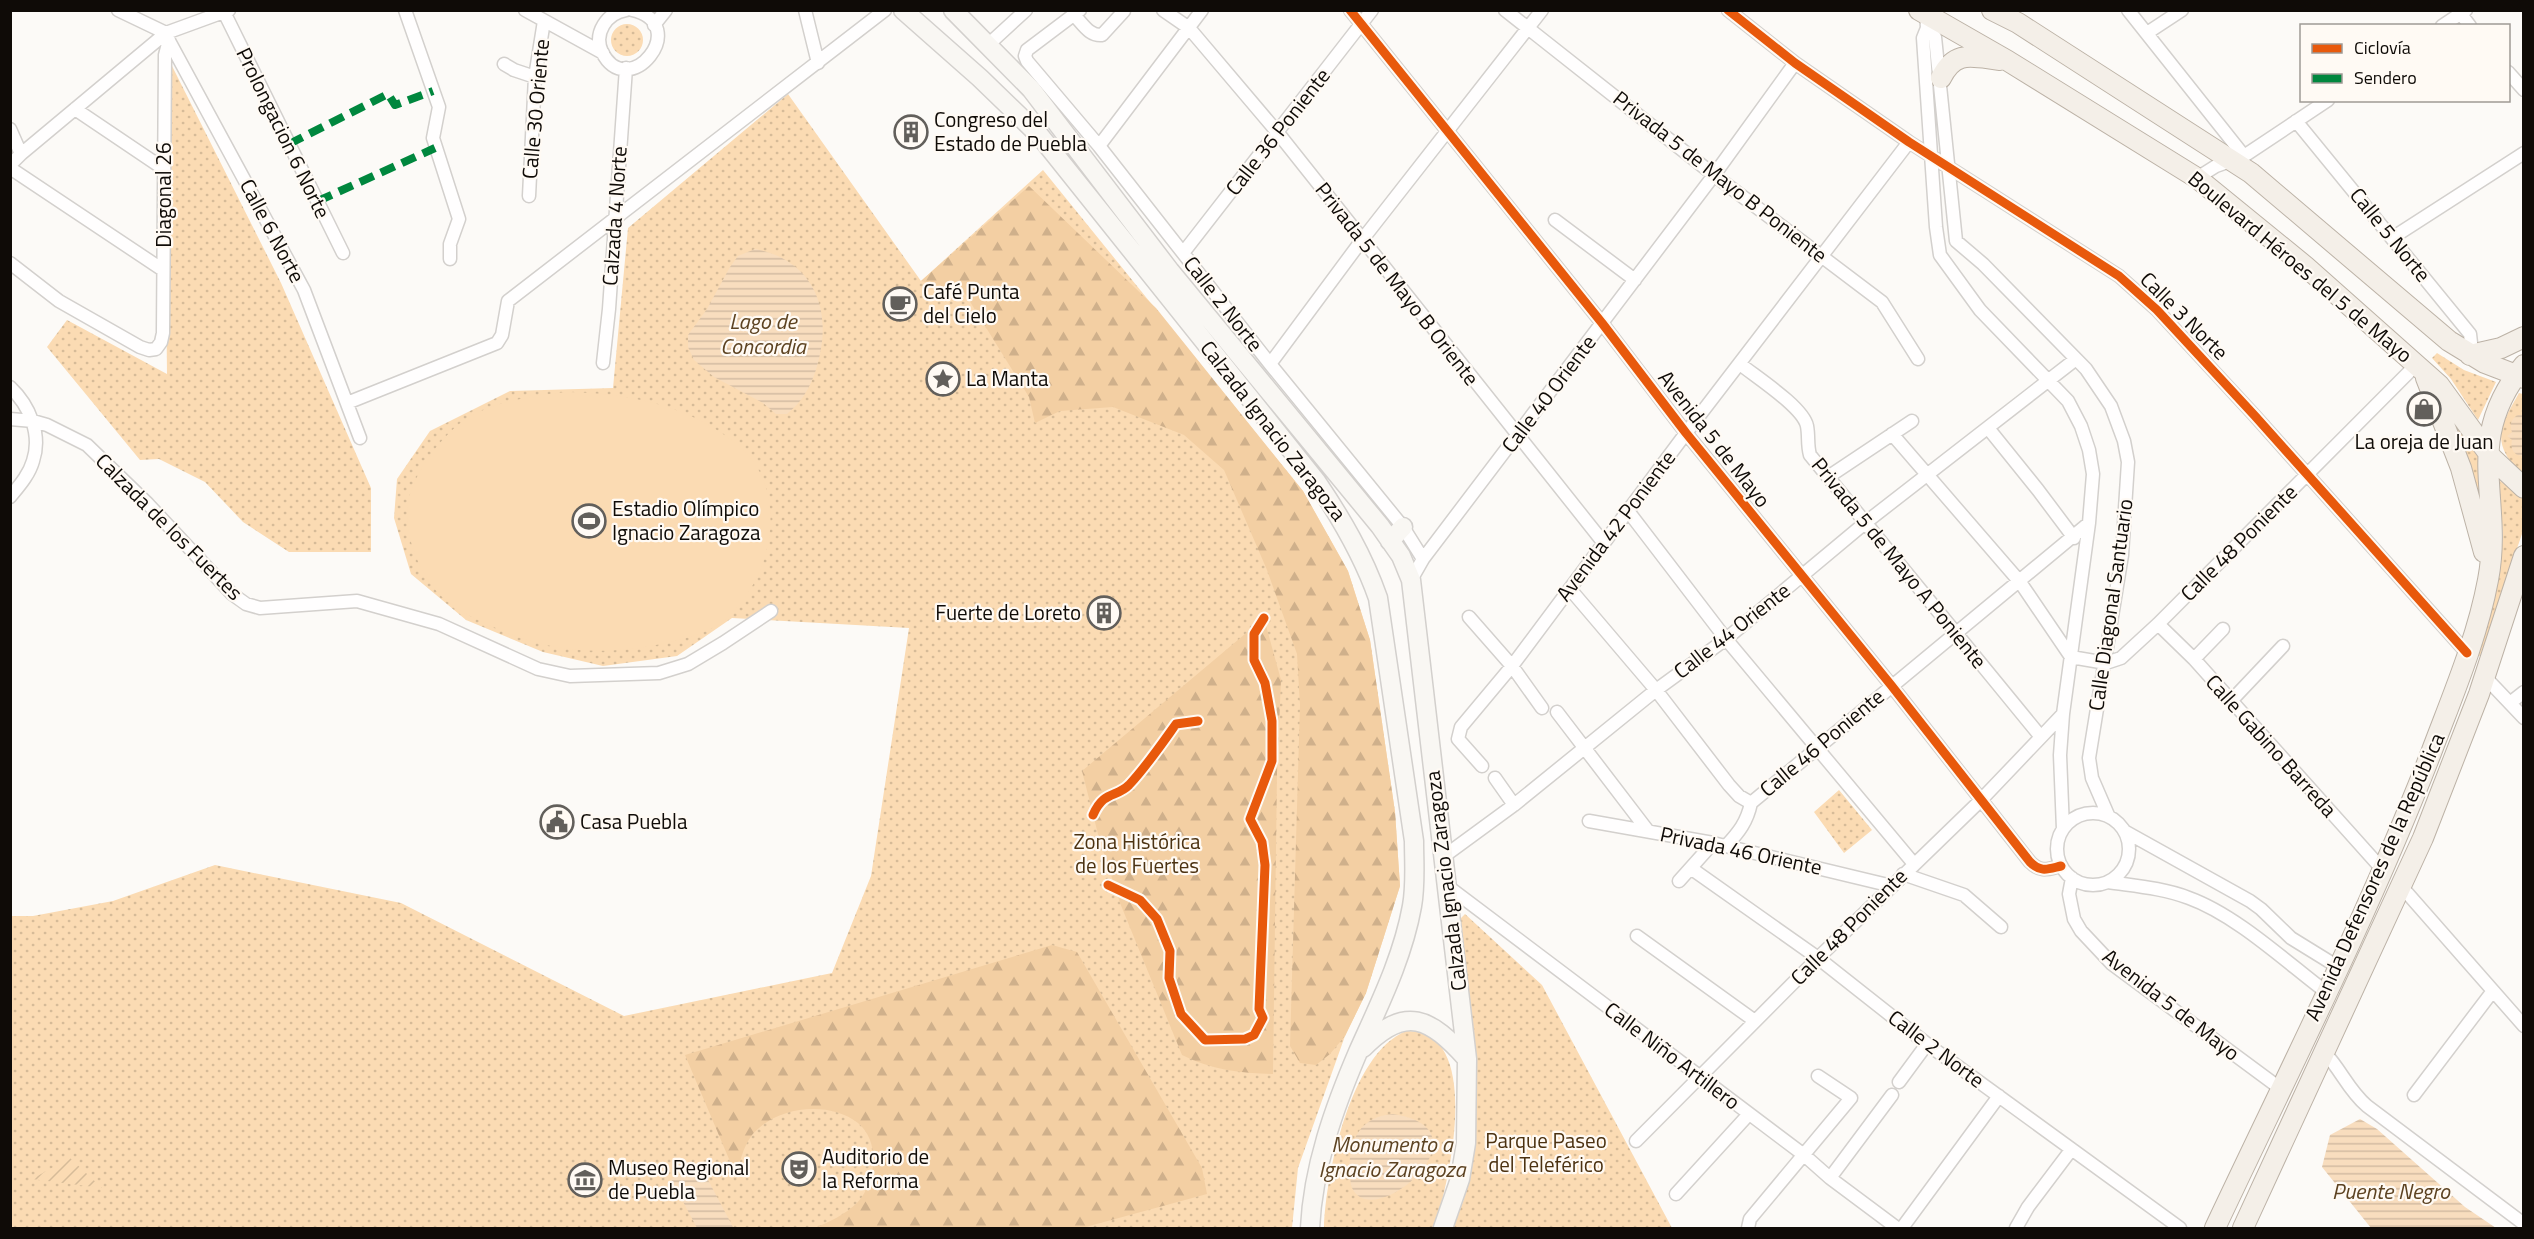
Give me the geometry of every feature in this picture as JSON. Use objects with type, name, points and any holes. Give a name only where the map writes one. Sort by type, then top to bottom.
[{"type":"main road","name":"Calzada Ignacio Zaragoza","points":[[903,10],[980,78],[1040,136],[1316,481],[1345,524],[1368,569],[1379,609],[1414,841],[1415,879],[1412,905],[1402,942],[1379,1006],[1338,1102],[1321,1155],[1310,1228]]},
{"type":"main road","name":"Calzada Ignacio Zaragoza","points":[[953,10],[988,44],[1036,83],[1056,107],[1170,270],[1390,541],[1401,556],[1411,580],[1467,1059],[1466,1143],[1460,1179],[1443,1228]]},
{"type":"main road","name":"Boulevard Héroes del 5 de Mayo","points":[[1992,10],[2018,23],[2239,159],[2449,341],[2469,354],[2521,373]]},
{"type":"main road","name":"Boulevard Héroes del 5 de Mayo","points":[[1924,16],[2008,61],[2197,178],[2305,266],[2448,394],[2488,452],[2523,488]]},
{"type":"main road","points":[[1941,78],[1950,64],[1961,57],[2008,61]]},
{"type":"main road","points":[[2469,354],[2501,348],[2523,337]]},
{"type":"main road","points":[[2419,368],[2461,468],[2489,577]]},
{"type":"main road","name":"Avenida Defensores de la República","points":[[2215,1228],[2382,869],[2422,776],[2467,653],[2489,577],[2492,534],[2488,452],[2491,427],[2497,409],[2521,373]]},
{"type":"main road","points":[[1390,541],[1403,526]]},
{"type":"main road","name":"Avenida Defensores de la República","points":[[2243,1228],[2439,800],[2519,582],[2523,556]]},
{"type":"main road","points":[[1358,1053],[1372,1039],[1406,1020],[1421,1021],[1434,1027],[1467,1059]]},
{"type":"street","points":[[405,10],[439,107],[433,138],[459,219],[450,244],[450,259]]},
{"type":"street","name":"Calle 30 Oriente","points":[[525,10],[603,53]]},
{"type":"street","points":[[654,25],[666,10]]},
{"type":"street","points":[[805,10],[818,63]]},
{"type":"street","points":[[347,403],[497,343],[502,335],[508,301],[885,10]]},
{"type":"street","points":[[988,44],[1026,10]]},
{"type":"street","name":"Privada 5 de Mayo B Oriente","points":[[1163,10],[1189,28],[1278,133],[1603,542]]},
{"type":"street","points":[[1100,146],[1202,10]]},
{"type":"street","name":"Avenida 5 de Mayo","points":[[1350,10],[1602,323],[1686,433],[1891,686],[1980,801],[2037,869],[2061,866]]},
{"type":"street","name":"Calle 36 Poniente","points":[[1183,253],[1372,10]]},
{"type":"street","name":"Privada 5 de Mayo B Poniente","points":[[1505,10],[1714,175],[1882,302],[1918,359]]},
{"type":"street","points":[[1270,364],[1362,240],[1542,10]]},
{"type":"street","name":"Calle 3 Norte","points":[[1728,10],[1795,63],[1909,142],[2119,276],[2157,310],[2308,473],[2467,653]]},
{"type":"street","points":[[2128,10],[2239,159]]},
{"type":"street","points":[[2147,33],[2182,10]]},
{"type":"street","points":[[119,11],[167,36]]},
{"type":"street","points":[[163,270],[10,167],[21,154],[75,108],[167,36],[226,11]]},
{"type":"street","name":"Prolongacion 6 Norte","points":[[226,11],[343,254]]},
{"type":"street","points":[[624,11],[648,17],[654,25],[658,43],[650,59],[635,68],[626,68],[609,61],[603,53],[600,45],[602,28],[612,15],[624,11]]},
{"type":"street","points":[[1036,83],[1025,56],[1027,50],[1077,13],[1091,34],[1102,35],[1124,11]]},
{"type":"street","points":[[2445,24],[2461,12]]},
{"type":"street","name":"Calle Diagonal Santuario","points":[[1924,16],[1935,37],[1941,78],[1947,166],[1956,240],[1983,264],[2097,382],[2111,406],[2124,441],[2128,462],[2122,555],[2089,758],[2092,778],[2108,815]]},
{"type":"street","name":"Calle Diagonal Santuario","points":[[1924,16],[1923,38],[1940,255],[1980,310],[2073,408],[2088,443],[2093,474],[2089,523],[2063,714],[2060,755],[2063,829]]},
{"type":"street","name":"Calle 30 Oriente","points":[[529,196],[535,77],[544,21]]},
{"type":"street","name":"Diagonal 26","points":[[10,263],[59,301],[82,315],[140,347],[149,350],[156,349],[163,333],[167,36]]},
{"type":"street","name":"Calle 6 Norte","points":[[167,36],[304,290],[360,438]]},
{"type":"street","name":"Calle 40 Oriente","points":[[1411,580],[1423,559],[1714,175],[1795,63]]},
{"type":"street","points":[[504,64],[535,77]]},
{"type":"street","name":"Calzada 4 Norte","points":[[603,363],[626,68]]},
{"type":"street","points":[[2510,74],[2523,90]]},
{"type":"street","points":[[2197,178],[2216,166],[2239,159],[2325,102]]},
{"type":"street","name":"Calle 2 Norte","points":[[1056,107],[1100,146],[1270,364],[1403,526],[1423,559]]},
{"type":"street","points":[[75,108],[164,169]]},
{"type":"street","name":"Calle 5 Norte","points":[[2296,121],[2470,334],[2469,354]]},
{"type":"street","points":[[10,129],[21,154]]},
{"type":"street","name":"Avenida 42 Poniente","points":[[1482,766],[1458,739],[1461,727],[1512,666],[1603,542],[1909,142]]},
{"type":"street","points":[[2392,238],[2523,153]]},
{"type":"street","points":[[1555,220],[1635,280]]},
{"type":"street","name":"Calle 44 Oriente","points":[[1443,857],[1514,805],[1656,690],[1726,639],[1865,523],[2076,359]]},
{"type":"street","name":"Privada 5 de Mayo A Poniente","points":[[1740,364],[1799,412],[1807,427],[1810,455],[2041,737]]},
{"type":"street","name":"Calle 48 Poniente","points":[[2106,663],[2121,658],[2158,624],[2308,473],[2419,368]]},
{"type":"street","points":[[10,387],[22,398],[33,421],[35,448],[34,460],[29,472],[10,498]]},
{"type":"street","name":"Calzada de los Fuertes","points":[[10,419],[33,421],[70,436],[104,459],[231,594],[246,604],[260,608],[357,601],[439,624],[538,669],[570,676],[659,673],[678,667],[723,643],[771,611]]},
{"type":"street","points":[[1828,477],[1912,421]]},
{"type":"street","points":[[1988,428],[2073,538]]},
{"type":"street","points":[[1892,434],[1929,474],[2020,582],[2071,657],[2106,663]]},
{"type":"street","points":[[1628,511],[1726,639],[1914,864]]},
{"type":"street","name":"Calle 46 Poniente","points":[[1751,803],[2089,523]]},
{"type":"street","points":[[1570,589],[1656,690],[1729,785],[1751,803],[1747,819],[1740,832],[1726,846]]},
{"type":"street","points":[[1468,617],[1512,666],[1542,708]]},
{"type":"street","name":"Calle Gabino Barreda","points":[[2158,624],[2194,660],[2382,869]]},
{"type":"street","points":[[2194,660],[2223,629]]},
{"type":"street","points":[[2231,701],[2283,646]]},
{"type":"street","points":[[2484,676],[2523,718]]},
{"type":"street","points":[[2510,703],[2523,692]]},
{"type":"street","points":[[1557,712],[1648,831]]},
{"type":"street","name":"Calle 48 Poniente","points":[[1636,1141],[1818,958],[1980,801],[2063,714]]},
{"type":"street","points":[[1495,778],[1514,805]]},
{"type":"street","points":[[2108,882],[2118,876],[2129,855],[2126,832],[2108,815],[2088,813],[2078,816],[2063,829],[2057,850],[2061,866],[2072,878],[2089,885],[2108,882],[2160,889],[2219,911],[2326,992]]},
{"type":"street","name":"Privada 46 Oriente","points":[[1588,821],[1713,843],[1892,885]]},
{"type":"street","points":[[2126,832],[2250,901],[2291,938],[2338,967]]},
{"type":"street","points":[[1679,881],[1713,843]]},
{"type":"street","name":"Calle 2 Norte","points":[[1692,869],[1818,958],[1927,1044],[2180,1228]]},
{"type":"street","points":[[1903,874],[1964,895],[2001,927]]},
{"type":"street","name":"Avenida 5 de Mayo","points":[[2072,878],[2069,894],[2074,919],[2081,931],[2112,964],[2281,1089]]},
{"type":"street","name":"Calle Niño Artillero","points":[[1446,885],[1804,1155],[1830,1178],[1897,1228]]},
{"type":"street","points":[[2401,886],[2523,1026]]},
{"type":"street","points":[[1637,936],[1755,1021]]},
{"type":"street","points":[[2414,1095],[2492,992]]},
{"type":"street","points":[[1899,1082],[1927,1044]]},
{"type":"street","points":[[2325,1053],[2337,1066],[2361,1102],[2523,1224]]},
{"type":"street","points":[[1748,1228],[1750,1219],[1851,1098],[1818,1076]]},
{"type":"street","points":[[1830,1178],[1892,1095]]},
{"type":"street","points":[[1902,1228],[1999,1096]]},
{"type":"street","points":[[1676,1194],[1749,1114]]},
{"type":"street","points":[[2016,1228],[2028,1207],[2071,1150]]},
{"type":"green space","points":[[627,24],[638,29],[643,40],[638,51],[627,56],[616,51],[611,40],[616,29]]},
{"type":"green space","points":[[171,64],[281,283],[371,488],[371,552],[289,552],[243,522],[205,482],[159,459],[140,460],[47,347],[67,320],[167,374],[165,171]]},
{"type":"green space","name":"Zona Histórica de los Fuertes","points":[[788,94],[921,281],[1043,170],[1303,491],[1348,571],[1370,640],[1395,812],[1400,886],[1366,993],[1345,1036],[1298,1168],[1292,1228],[11,1228],[11,916],[33,916],[113,901],[215,865],[401,903],[624,1016],[832,973],[871,876],[909,628],[732,618],[677,656],[603,666],[543,652],[466,620],[411,574],[394,518],[397,479],[430,431],[510,391],[613,388],[628,228]]},
{"type":"green space","points":[[1029,186],[1156,308],[1303,491],[1348,571],[1370,640],[1395,812],[1400,886],[1366,993],[1345,1036],[1330,1054],[1316,1065],[1300,1063],[1290,1046],[1300,705],[1297,654],[1267,570],[1224,470],[1184,435],[1113,407],[1060,411],[1035,423],[1029,397],[964,292],[921,281]]},
{"type":"green space","points":[[2437,353],[2464,370],[2496,382],[2478,420],[2451,379],[2432,358]]},
{"type":"green space","name":"Estadio Olímpico Ignacio Zaragoza","points":[[566,392],[612,395],[679,411],[720,432],[739,446],[755,464],[766,486],[770,509],[770,534],[755,581],[742,602],[720,624],[689,637],[666,643],[619,650],[575,650],[509,634],[469,615],[445,600],[427,578],[412,547],[407,514],[412,488],[426,461],[456,427],[477,413],[514,400]]},
{"type":"green space","points":[[2519,393],[2523,394],[2523,477],[2506,455],[2501,436],[2506,417]]},
{"type":"green space","points":[[2446,399],[2479,453],[2485,532]]},
{"type":"green space","points":[[2499,480],[2523,499],[2523,531],[2480,656],[2474,655],[2499,575],[2503,536]]},
{"type":"green space","points":[[1264,618],[1281,680],[1277,773],[1273,1074],[1226,1070],[1182,1055],[1120,903],[1099,838],[1082,771]]},
{"type":"green space","points":[[1839,790],[1872,830],[1844,853],[1814,812]]},
{"type":"green space","name":"Parque Paseo del Teleférico","points":[[1465,914],[1542,985],[1672,1228],[1453,1228],[1464,1199],[1474,1118],[1458,921]]},
{"type":"green space","points":[[1052,945],[1077,952],[1202,1168],[1207,1194],[1082,1228],[814,1228],[837,1218],[857,1203],[868,1185],[873,1163],[870,1141],[858,1123],[833,1111],[818,1109],[788,1112],[762,1125],[746,1145],[737,1178],[685,1055]]},
{"type":"green space","points":[[1406,1031],[1430,1037],[1446,1054],[1454,1081],[1453,1146],[1434,1228],[1324,1228],[1336,1148],[1356,1089],[1370,1064],[1386,1044]]},
{"type":"green space","points":[[70,1158],[102,1188],[32,1179]]},
{"type":"water","name":"Lago de Concordia","points":[[755,249],[774,254],[789,262],[812,286],[819,301],[823,335],[820,354],[809,387],[787,414],[776,414],[763,403],[714,377],[694,360],[688,347],[688,335],[707,309],[730,267],[738,256]]},
{"type":"water","points":[[2518,415],[2523,415],[2523,456],[2513,451],[2512,440],[2507,436],[2512,432],[2512,420]]},
{"type":"water","name":"Monumento a Ignacio Zaragoza","points":[[1393,1114],[1422,1124],[1433,1139],[1430,1157],[1417,1175],[1399,1190],[1379,1199],[1362,1198],[1351,1185],[1350,1160],[1355,1138],[1369,1122]]},
{"type":"water","name":"Puente Negro","points":[[2360,1119],[2377,1129],[2465,1207],[2496,1228],[2371,1228],[2322,1167],[2330,1135]]},
{"type":"water","points":[[699,1163],[733,1227],[697,1228],[671,1179]]},
{"type":"marked path","points":[[289,144],[388,94],[395,105],[433,91]]},
{"type":"marked path","points":[[318,201],[435,148]]},
{"type":"cycle path","points":[[1350,10],[2030,862],[2041,869],[2061,866]]},
{"type":"cycle path","points":[[1728,10],[1795,63],[1909,142],[2119,276],[2157,310],[2255,416],[2467,653]]},
{"type":"cycle path","points":[[1108,885],[1140,900],[1157,919],[1170,951],[1169,978],[1181,1014],[1205,1040],[1245,1039],[1254,1035],[1263,1018],[1259,1009],[1265,865],[1262,842],[1250,819],[1272,761],[1272,721],[1265,683],[1254,660],[1254,634],[1264,618]]},
{"type":"cycle path","points":[[1093,815],[1101,802],[1129,785],[1176,724],[1198,721]]},
{"type":"place","name":"Congreso del Estado de Puebla","points":[[911,132]]},
{"type":"place","name":"Café Punta del Cielo","points":[[900,304]]},
{"type":"place","name":"La Manta","points":[[943,379]]},
{"type":"place","name":"La oreja de Juan","points":[[2424,409]]},
{"type":"place","name":"Estadio Olímpico Ignacio Zaragoza","points":[[589,521]]},
{"type":"place","name":"Fuerte de Loreto","points":[[1104,613]]},
{"type":"place","name":"Casa Puebla","points":[[557,822]]},
{"type":"place","name":"Auditorio de la Reforma","points":[[799,1169]]},
{"type":"place","name":"Museo Regional de Puebla","points":[[585,1180]]}]
